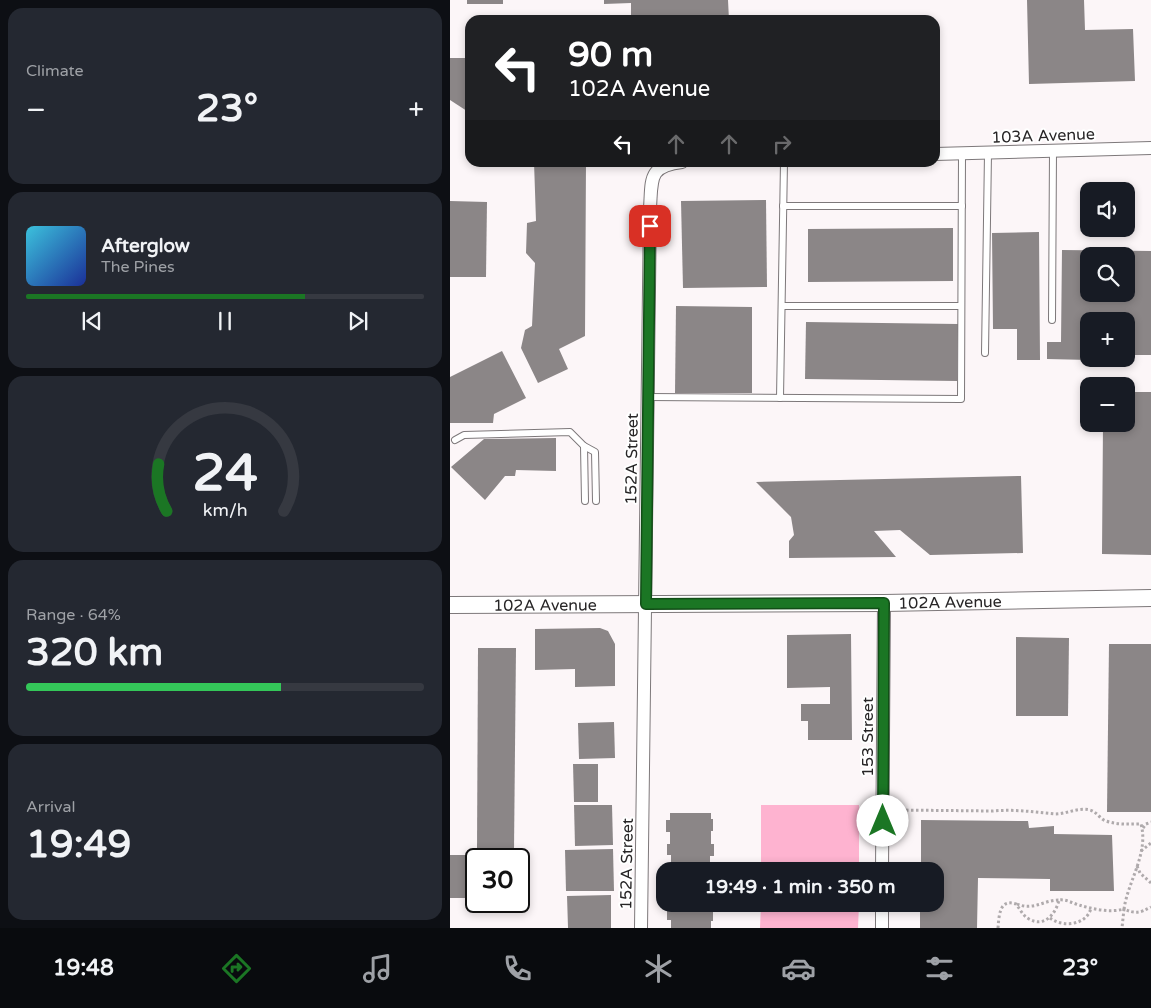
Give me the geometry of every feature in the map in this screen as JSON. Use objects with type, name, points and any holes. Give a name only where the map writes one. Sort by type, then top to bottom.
[{"type":"street","name":"103A Avenue","points":[[940,154],[1151,148]]},
{"type":"street","name":"152A Street","points":[[642,928],[650,208],[652,182],[656,170],[662,167]]},
{"type":"street","name":"102A Avenue","points":[[450,605],[884,603],[1151,598]]},
{"type":"street","name":"153 Street","points":[[882,862],[884,603]]},
{"type":"street","points":[[882,912],[882,928]]},
{"type":"lane","points":[[1052,320],[1054,151]]},
{"type":"lane","points":[[985,353],[988,153]]},
{"type":"lane","points":[[648,397],[961,399],[962,154]]},
{"type":"lane","points":[[780,398],[784,167]]},
{"type":"lane","points":[[783,206],[962,206]]},
{"type":"lane","points":[[782,306],[962,306]]},
{"type":"lane","points":[[455,440],[464,435],[570,432],[584,446],[595,452],[596,501]]},
{"type":"lane","points":[[584,446],[585,501]]},
{"type":"path","points":[[896,810],[1008,810],[1057,814],[1090,810],[1104,820],[1125,825],[1141,824],[1141,852],[1124,909],[1122,928]]},
{"type":"path","points":[[1142,829],[1151,822]]},
{"type":"path","points":[[1141,852],[1151,843]]},
{"type":"path","points":[[1137,866],[1140,873],[1151,883]]},
{"type":"path","points":[[998,928],[1000,909],[1008,903],[1035,907],[1063,899],[1091,908],[1111,911],[1124,909],[1139,914],[1151,907]]},
{"type":"path","points":[[1016,904],[1027,919],[1044,921],[1055,913],[1059,900]]},
{"type":"path","points":[[1050,918],[1060,924],[1080,922],[1088,916],[1091,908]]},
{"type":"shaded area","points":[[761,805],[859,805],[859,862],[761,862]]},
{"type":"shaded area","points":[[761,912],[859,912],[858,928],[760,928]]},
{"type":"building","points":[[467,0],[503,0],[503,4],[467,4]]},
{"type":"building","points":[[604,0],[728,0],[729,15],[631,15],[631,3],[604,4]]},
{"type":"building","points":[[1027,0],[1084,0],[1085,30],[1133,29],[1135,81],[1029,84]]},
{"type":"building","points":[[450,58],[465,58],[465,110],[450,100]]},
{"type":"building","points":[[534,167],[586,167],[585,336],[559,349],[568,369],[538,383],[521,348],[525,330],[532,326],[535,263],[526,253],[527,223],[536,221]]},
{"type":"building","points":[[766,200],[767,287],[683,288],[681,201]]},
{"type":"building","points":[[450,201],[487,202],[486,277],[450,277]]},
{"type":"building","points":[[953,228],[953,281],[808,282],[808,229]]},
{"type":"building","points":[[1039,232],[1040,360],[1017,360],[1017,329],[993,329],[992,233]]},
{"type":"building","points":[[1062,250],[1080,250],[1080,302],[1135,302],[1135,251],[1151,251],[1151,355],[1135,355],[1135,312],[1080,312],[1080,360],[1047,359],[1047,342],[1061,342]]},
{"type":"building","points":[[676,306],[752,307],[752,393],[675,393]]},
{"type":"building","points":[[806,322],[958,324],[957,381],[805,379]]},
{"type":"building","points":[[502,351],[526,398],[494,414],[493,423],[450,423],[450,377]]},
{"type":"building","points":[[1135,392],[1151,392],[1151,555],[1102,554],[1103,432],[1135,432]]},
{"type":"building","points":[[556,438],[556,471],[516,470],[515,476],[505,476],[485,500],[451,467],[484,439]]},
{"type":"building","points":[[1021,476],[1023,553],[930,555],[900,530],[874,531],[896,557],[789,558],[789,541],[794,535],[791,517],[756,482]]},
{"type":"building","points":[[600,628],[608,631],[615,644],[615,686],[575,687],[575,669],[535,670],[535,629]]},
{"type":"building","points":[[851,634],[852,740],[808,740],[808,721],[801,721],[801,704],[830,704],[830,687],[787,688],[787,635]]},
{"type":"building","points":[[1016,637],[1069,638],[1068,716],[1016,716]]},
{"type":"building","points":[[1109,644],[1151,644],[1151,812],[1107,812]]},
{"type":"building","points":[[478,648],[516,648],[514,848],[477,848]]},
{"type":"building","points":[[614,722],[615,758],[579,759],[578,723]]},
{"type":"building","points":[[573,764],[598,764],[598,802],[574,802]]},
{"type":"building","points":[[574,805],[612,805],[613,845],[575,846]]},
{"type":"building","points":[[670,813],[711,813],[713,831],[711,831],[711,844],[714,844],[714,856],[710,856],[710,862],[671,862],[671,855],[667,855],[667,844],[670,844],[670,832],[666,832],[666,820],[670,820]]},
{"type":"building","points":[[921,820],[1028,821],[1029,828],[1054,826],[1054,834],[1112,835],[1114,891],[1050,891],[1050,879],[978,878],[977,928],[920,928],[920,912],[944,912],[944,862],[921,862]]},
{"type":"building","points":[[613,849],[614,891],[566,891],[565,850]]},
{"type":"building","points":[[450,855],[465,855],[465,898],[450,898]]},
{"type":"building","points":[[611,895],[611,928],[568,928],[567,896]]},
{"type":"building","points":[[667,912],[713,912],[711,928],[671,928],[671,920],[667,920]]},
{"type":"route","points":[[650,226],[646,604],[884,603],[883,821]]}]
